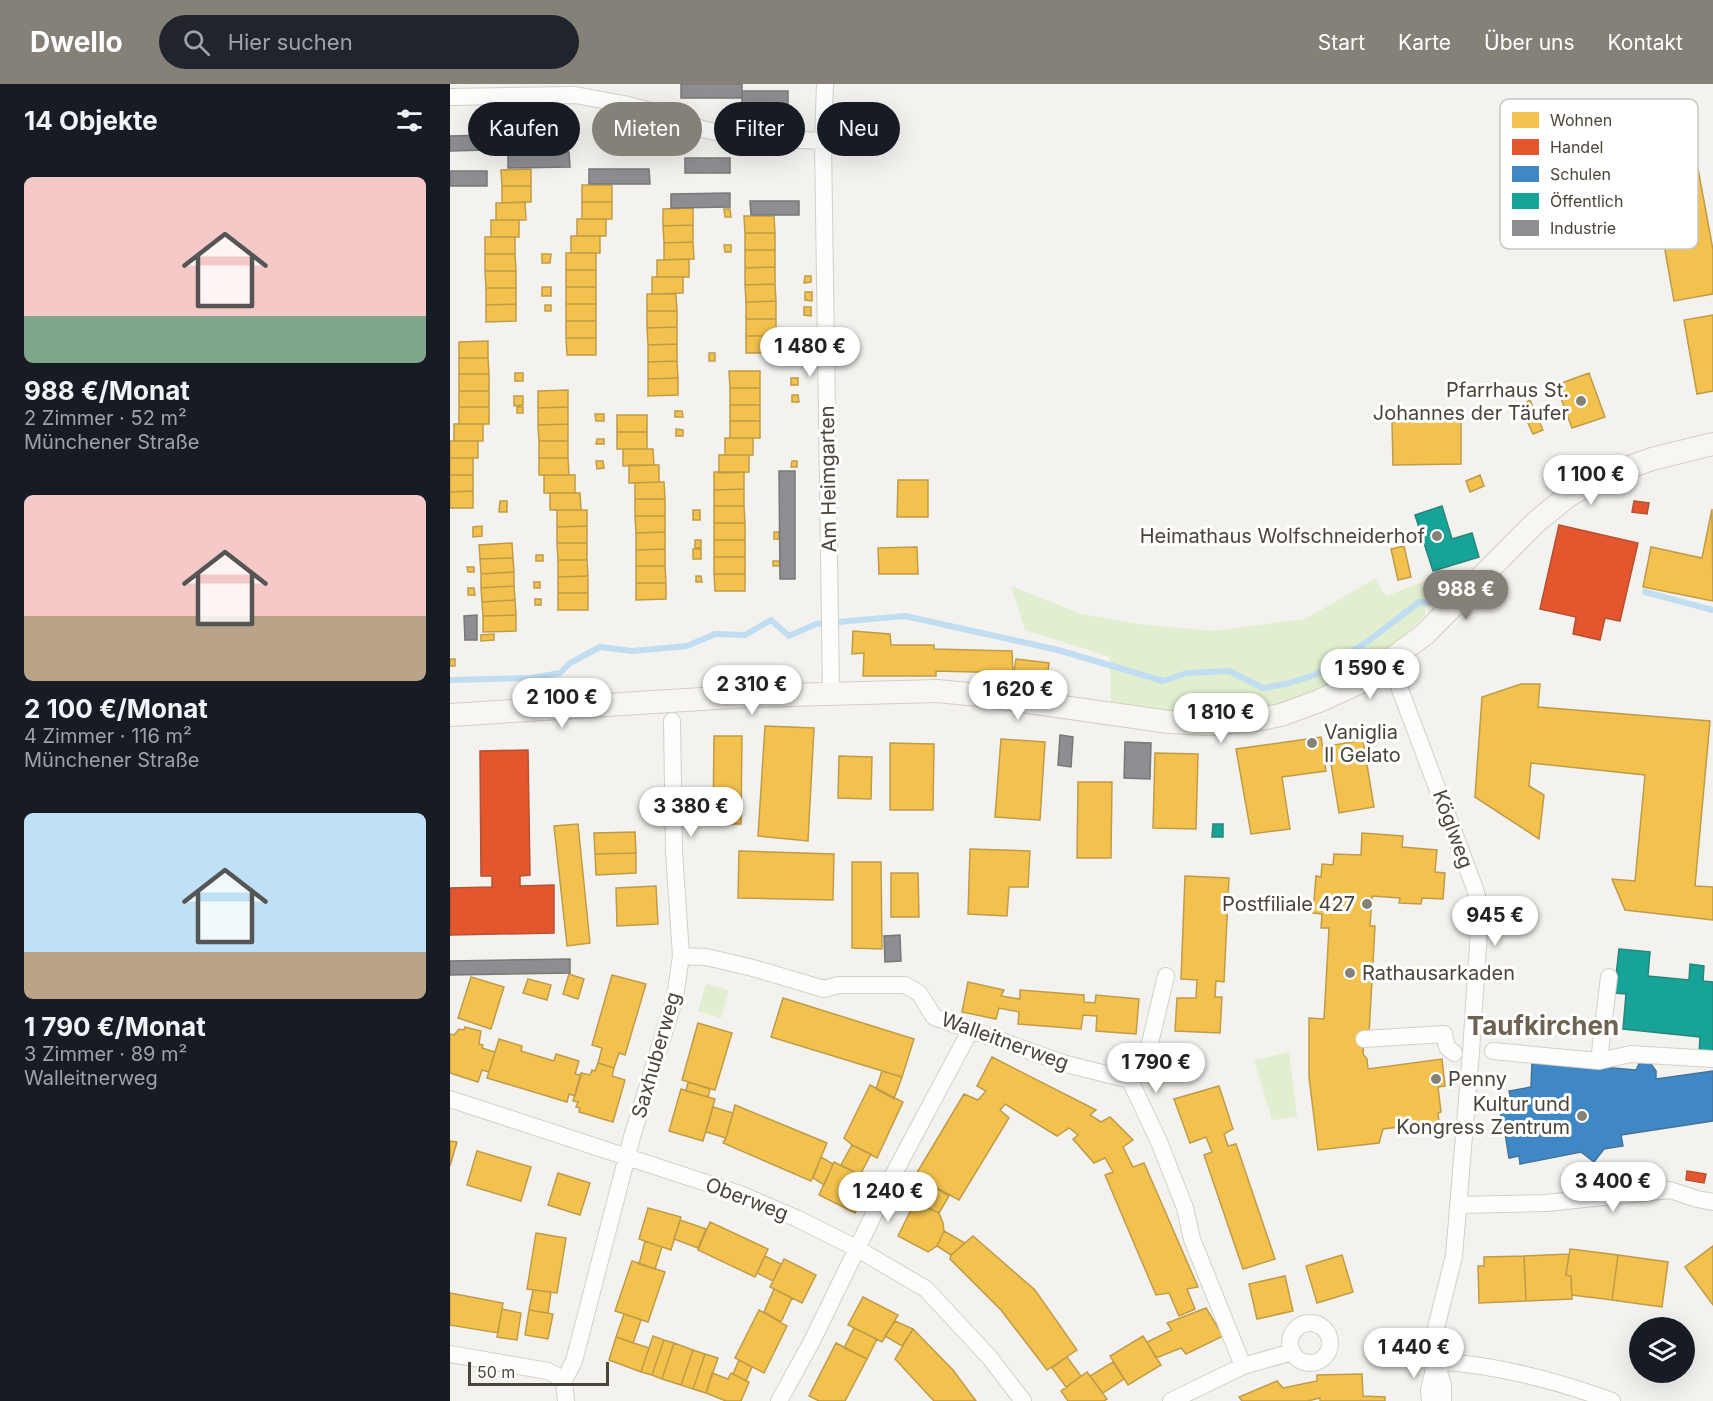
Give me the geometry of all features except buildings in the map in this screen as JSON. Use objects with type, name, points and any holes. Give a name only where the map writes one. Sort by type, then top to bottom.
[{"type":"main road","points":[[450,715],[738,697],[937,692],[968,694],[1169,722],[1211,724],[1255,720],[1319,701],[1361,682],[1425,634],[1536,522],[1568,496],[1602,477],[1652,459],[1713,444]]},
{"type":"street","name":"Am Heimgarten","points":[[824,102],[825,84]]},
{"type":"street","points":[[450,98],[575,95],[624,104],[676,118],[702,129],[739,137],[817,141]]},
{"type":"street","name":"Am Heimgarten","points":[[823,156],[831,693]]},
{"type":"street","name":"Köglweg","points":[[1387,663],[1395,676],[1477,896],[1479,930],[1454,1256],[1435,1332],[1436,1361],[1430,1401]]},
{"type":"street","name":"Saxhuberweg","points":[[564,1380],[574,1361],[627,1157],[675,997],[681,956],[674,851],[672,721]]},
{"type":"street","name":"Walleitnerweg","points":[[681,956],[706,957],[824,989],[839,985],[905,985],[920,993],[934,1017],[1066,1064],[1130,1080]]},
{"type":"street","points":[[1166,976],[1150,1043],[1130,1080],[1177,1186],[1192,1239],[1243,1366]]},
{"type":"street","points":[[1599,1061],[1595,1043],[1609,977]]},
{"type":"street","points":[[779,1401],[812,1341],[856,1248],[970,1031]]},
{"type":"street","points":[[1364,1039],[1444,1034],[1447,1047],[1454,1053]]},
{"type":"street","points":[[1595,1043],[1631,1054],[1713,1059]]},
{"type":"street","points":[[1493,1051],[1599,1061],[1631,1054]]},
{"type":"street","name":"Oberweg","points":[[450,1099],[740,1194],[798,1219],[856,1248],[926,1289],[990,1358],[1023,1401]]},
{"type":"street","points":[[1458,1205],[1540,1203],[1670,1190],[1713,1202]]},
{"type":"street","points":[[1171,1401],[1243,1366],[1292,1352]]},
{"type":"street","points":[[450,1354],[548,1371],[564,1380],[566,1401]]},
{"type":"street","points":[[1436,1361],[1491,1367],[1572,1386],[1612,1401]]},
{"type":"street","name":"Köglweg","points":[[1436,1361],[1443,1385],[1443,1401]]},
{"type":"green space","points":[[1375,579],[1386,596],[1425,581],[1425,616],[1385,651],[1356,672],[1326,690],[1296,702],[1243,710],[1189,713],[1150,710],[1111,703],[1110,657],[1025,630],[1011,586],[1082,614],[1138,624],[1214,631],[1305,619]]},
{"type":"green space","points":[[706,984],[729,990],[721,1018],[698,1011]]},
{"type":"green space","points":[[1289,1052],[1297,1117],[1272,1120],[1254,1060]]},
{"type":"waterway","points":[[1645,592],[1713,610]]},
{"type":"waterway","points":[[450,680],[532,678],[560,673],[570,663],[600,647],[632,651],[687,646],[715,634],[745,635],[771,620],[789,636],[816,624],[905,616],[1058,650],[1163,681],[1187,673],[1229,671],[1263,688],[1315,675],[1371,639],[1419,602],[1448,604]]},
{"type":"waterway","points":[[1464,605],[1476,606]]},
{"type":"place","name":"Pfarrhaus St. Johannes der Täufer","points":[[1581,401]]},
{"type":"place","name":"Heimathaus Wolfschneiderhof","points":[[1437,536]]},
{"type":"place","name":"Vaniglia Il Gelato","points":[[1312,743]]},
{"type":"place","name":"Postfiliale 427","points":[[1367,904]]},
{"type":"place","name":"Rathausarkaden","points":[[1350,973]]},
{"type":"place","name":"Penny","points":[[1436,1079]]},
{"type":"place","name":"Kultur und Kongress Zentrum","points":[[1582,1116]]},
{"type":"district","name":"Taufkirchen","points":[[1543,1025]]}]
